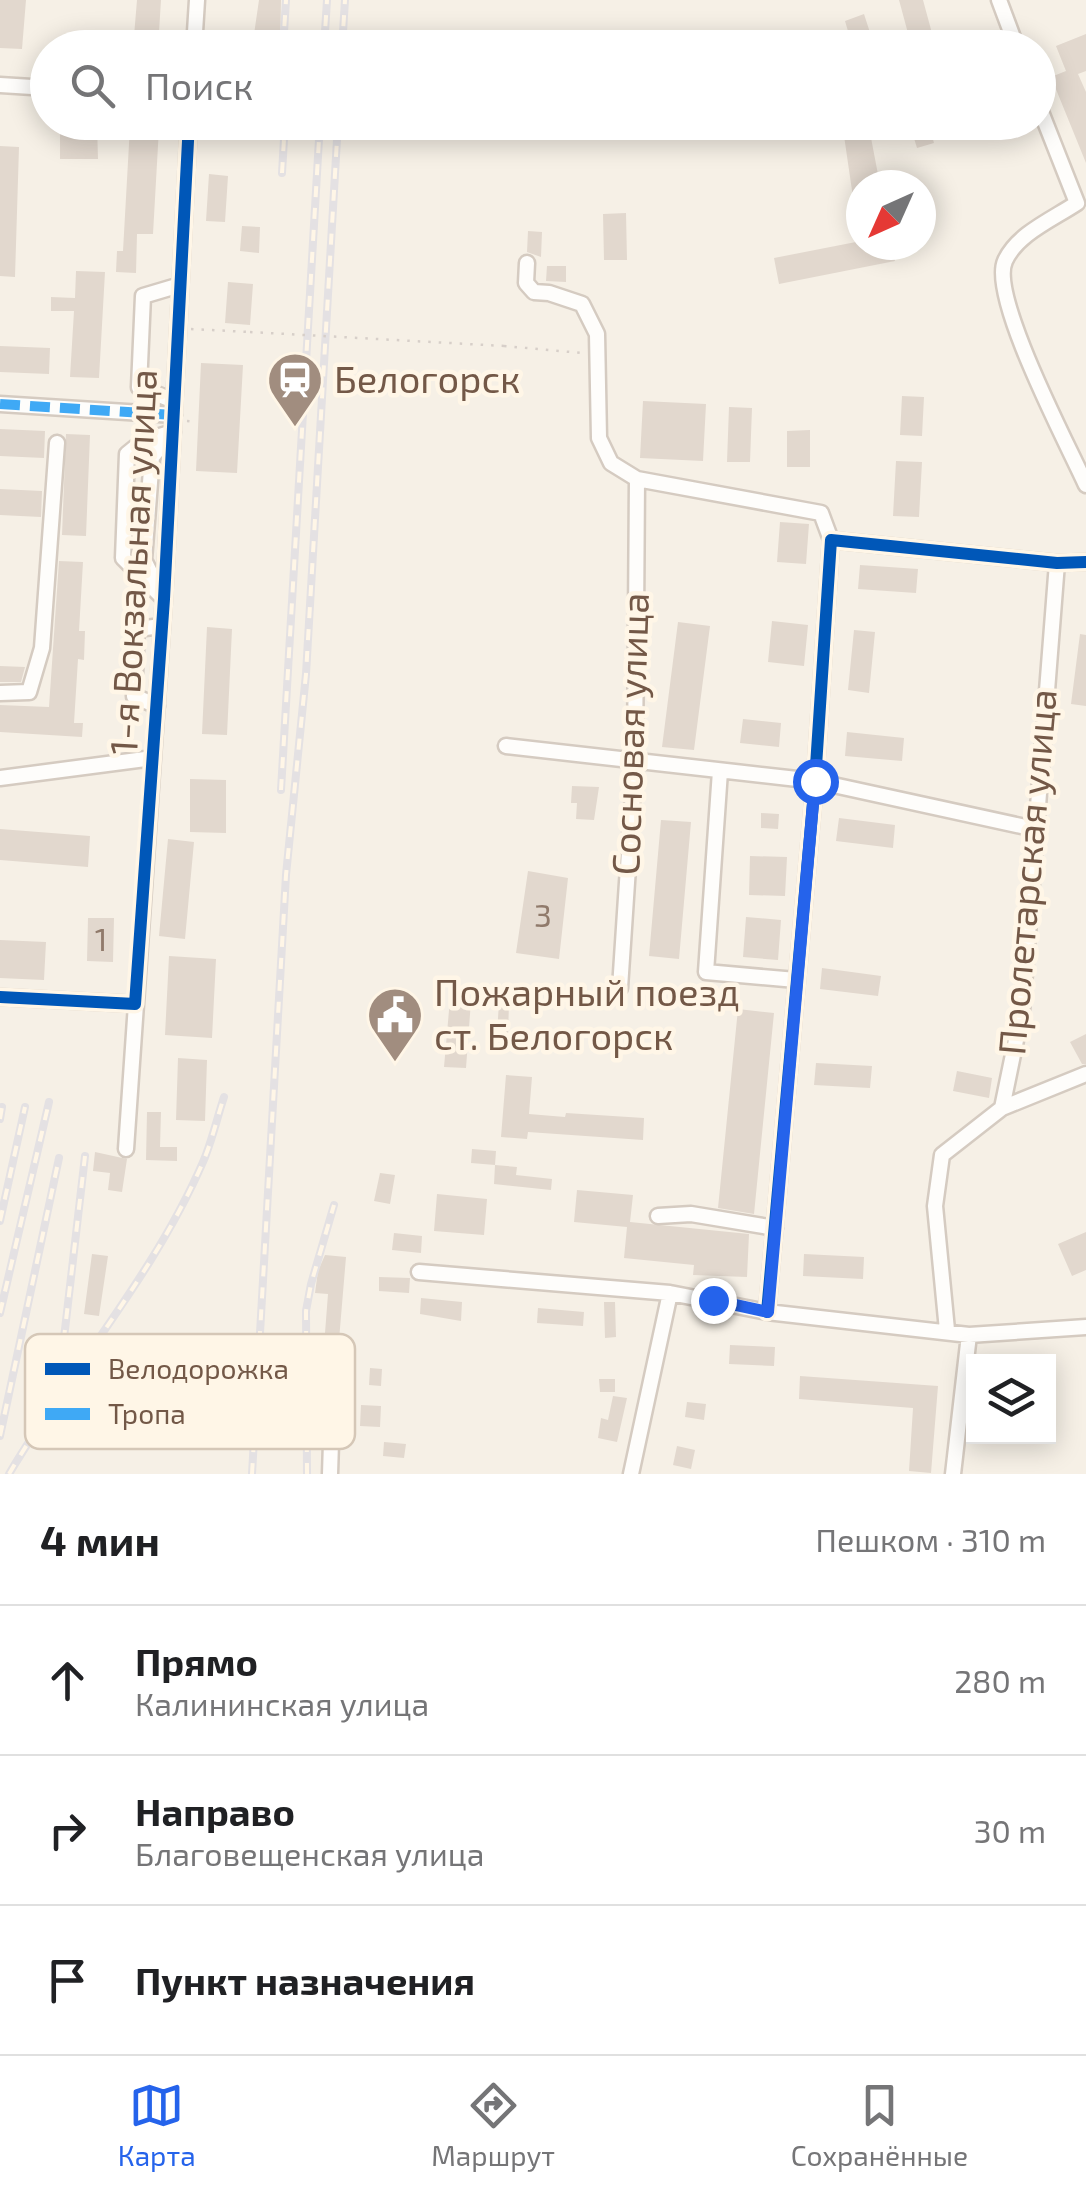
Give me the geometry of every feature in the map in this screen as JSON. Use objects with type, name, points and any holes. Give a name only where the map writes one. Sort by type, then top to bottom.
[{"type":"street","points":[[196,30],[198,0]]},
{"type":"street","points":[[998,0],[1010,30]]},
{"type":"street","points":[[0,85],[30,87]]},
{"type":"street","name":"1-я Вокзальная улица","points":[[126,1149],[177,411],[188,140]]},
{"type":"street","points":[[1055,140],[1080,192],[1077,204],[1014,244],[1002,265],[1002,283],[1014,326],[1086,485]]},
{"type":"street","points":[[527,263],[526,283],[534,292],[549,292],[582,304],[597,334],[599,438],[610,464],[637,479],[821,513],[831,540],[815,781],[768,1312]]},
{"type":"street","points":[[177,411],[139,387],[143,296],[180,284]]},
{"type":"street","points":[[0,404],[177,411]]},
{"type":"street","points":[[164,599],[123,558],[128,454],[143,441],[173,432]]},
{"type":"street","points":[[164,599],[144,560],[152,456],[173,432]]},
{"type":"street","points":[[0,693],[29,692],[42,648],[56,442]]},
{"type":"street","name":"Сосновая улица","points":[[620,988],[635,762],[637,479]]},
{"type":"street","points":[[831,540],[1057,563],[1086,562]]},
{"type":"street","name":"Пролетарская улица","points":[[947,1330],[935,1206],[942,1155],[1002,1108],[1022,1011],[1057,563]]},
{"type":"street","points":[[156,706],[134,696],[136,628],[162,626]]},
{"type":"street","points":[[506,746],[815,781],[1035,830]]},
{"type":"street","points":[[0,778],[153,758]]},
{"type":"street","points":[[720,771],[706,972],[796,980]]},
{"type":"street","points":[[0,997],[135,1004]]},
{"type":"street","points":[[1002,1108],[1086,1074]]},
{"type":"street","points":[[658,1216],[691,1214],[775,1228]]},
{"type":"street","points":[[419,1272],[670,1293],[768,1312],[969,1335],[1086,1327]]},
{"type":"street","points":[[631,1474],[670,1293]]},
{"type":"street","points":[[953,1474],[969,1335]]},
{"type":"street","points":[[330,1474],[331,1449]]},
{"type":"path","points":[[226,331],[597,354]]},
{"type":"path","points":[[177,411],[187,422],[197,422]]},
{"type":"building","points":[[0,0],[26,0],[22,49],[0,48]]},
{"type":"building","points":[[137,0],[161,0],[159,30],[134,30]]},
{"type":"building","points":[[259,0],[281,0],[280,30],[255,30]]},
{"type":"building","points":[[899,0],[923,0],[931,30],[907,30]]},
{"type":"building","points":[[864,14],[869,30],[848,30],[845,21]]},
{"type":"building","points":[[1086,34],[1086,71],[1078,74],[1086,92],[1086,163],[1056,89],[1056,75],[1066,71],[1056,46]]},
{"type":"building","points":[[60,140],[97,140],[98,159],[60,159]]},
{"type":"building","points":[[129,140],[158,140],[153,234],[137,234],[136,273],[116,272],[117,251],[123,251]]},
{"type":"building","points":[[845,140],[871,140],[877,170],[849,170]]},
{"type":"building","points":[[915,140],[933,140],[934,143],[917,148]]},
{"type":"building","points":[[0,146],[19,147],[15,277],[0,276]]},
{"type":"building","points":[[209,174],[228,176],[225,222],[206,221]]},
{"type":"building","points":[[626,213],[627,260],[604,260],[603,214]]},
{"type":"building","points":[[242,226],[260,227],[259,253],[240,251]]},
{"type":"building","points":[[528,231],[542,232],[541,257],[527,252]]},
{"type":"building","points":[[846,244],[846,260],[895,261],[779,284],[774,258]]},
{"type":"building","points":[[547,266],[566,266],[566,282],[546,281]]},
{"type":"building","points":[[76,271],[105,272],[99,378],[70,377],[74,311],[51,311],[51,297],[75,298]]},
{"type":"building","points":[[228,282],[253,284],[250,325],[225,323]]},
{"type":"building","points":[[0,346],[50,348],[49,374],[0,372]]},
{"type":"building","name":"Белогорск","points":[[201,363],[243,365],[237,473],[196,471]]},
{"type":"building","points":[[902,396],[924,397],[922,436],[900,435]]},
{"type":"building","points":[[643,401],[706,404],[703,461],[640,458]]},
{"type":"building","points":[[729,407],[752,408],[750,462],[727,462]]},
{"type":"building","points":[[0,429],[45,431],[44,458],[0,456]]},
{"type":"building","points":[[810,430],[810,467],[787,467],[787,431]]},
{"type":"building","points":[[66,434],[90,435],[86,536],[62,535]]},
{"type":"building","points":[[896,461],[922,462],[919,517],[893,516]]},
{"type":"building","points":[[0,489],[42,491],[41,517],[0,515]]},
{"type":"building","points":[[780,522],[809,524],[806,564],[777,562]]},
{"type":"building","points":[[59,561],[83,562],[79,631],[85,631],[84,660],[78,659],[74,723],[83,723],[82,737],[0,732],[0,705],[49,707]]},
{"type":"building","points":[[860,565],[918,569],[916,593],[858,589]]},
{"type":"building","points":[[772,621],[808,625],[804,666],[768,662]]},
{"type":"building","points":[[678,622],[710,626],[694,750],[662,747]]},
{"type":"building","points":[[207,627],[232,629],[227,735],[202,734]]},
{"type":"building","points":[[854,630],[875,632],[869,693],[848,690]]},
{"type":"building","points":[[1080,634],[1086,635],[1086,706],[1071,704]]},
{"type":"building","points":[[0,666],[25,667],[21,682],[0,682]]},
{"type":"building","points":[[743,719],[781,723],[779,747],[740,743]]},
{"type":"building","points":[[847,732],[904,738],[902,761],[845,756]]},
{"type":"building","points":[[190,779],[226,780],[226,833],[190,832]]},
{"type":"building","points":[[572,786],[599,787],[594,820],[576,819],[577,803],[571,803]]},
{"type":"building","points":[[761,813],[779,814],[778,829],[761,828]]},
{"type":"building","points":[[839,818],[895,825],[893,848],[836,841]]},
{"type":"building","points":[[661,820],[691,822],[679,959],[649,956]]},
{"type":"building","points":[[0,829],[90,836],[88,867],[0,860]]},
{"type":"building","points":[[168,839],[194,842],[185,939],[159,936]]},
{"type":"building","points":[[750,856],[787,857],[785,896],[749,895]]},
{"type":"building","points":[[528,871],[568,878],[559,959],[516,953]]},
{"type":"building","points":[[746,917],[781,920],[778,960],[743,957]]},
{"type":"building","points":[[88,918],[114,918],[113,962],[87,961]]},
{"type":"building","points":[[0,940],[46,942],[44,980],[0,978]]},
{"type":"building","points":[[169,956],[216,959],[212,1038],[165,1035]]},
{"type":"building","points":[[822,968],[881,976],[878,996],[820,989]]},
{"type":"building","points":[[450,999],[471,1001],[466,1068],[444,1067]]},
{"type":"building","points":[[499,1002],[509,1003],[508,1035],[497,1034]]},
{"type":"building","points":[[738,1009],[774,1013],[754,1214],[718,1208]]},
{"type":"building","points":[[1086,1034],[1086,1064],[1082,1064],[1070,1042]]},
{"type":"building","points":[[178,1058],[207,1060],[205,1121],[176,1120]]},
{"type":"building","points":[[816,1063],[872,1066],[870,1088],[814,1085]]},
{"type":"building","points":[[957,1071],[992,1078],[989,1098],[953,1091]]},
{"type":"building","points":[[506,1075],[532,1077],[529,1114],[644,1118],[643,1140],[528,1132],[527,1139],[501,1137]]},
{"type":"building","points":[[147,1112],[161,1112],[160,1147],[177,1147],[177,1161],[146,1160]]},
{"type":"building","points":[[472,1149],[496,1151],[495,1165],[471,1163]]},
{"type":"building","points":[[95,1152],[127,1159],[122,1192],[108,1190],[110,1173],[93,1171]]},
{"type":"building","points":[[495,1165],[517,1167],[516,1175],[552,1179],[551,1190],[494,1184]]},
{"type":"building","points":[[380,1173],[395,1175],[390,1204],[374,1201]]},
{"type":"building","points":[[577,1190],[633,1195],[630,1222],[749,1234],[747,1277],[693,1275],[694,1265],[624,1258],[627,1227],[574,1222]]},
{"type":"building","points":[[437,1194],[487,1199],[484,1235],[434,1231]]},
{"type":"building","points":[[1086,1232],[1086,1270],[1072,1276],[1058,1244]]},
{"type":"building","points":[[394,1233],[422,1236],[421,1253],[392,1250]]},
{"type":"building","points":[[92,1254],[108,1256],[99,1316],[84,1314]]},
{"type":"building","points":[[804,1254],[864,1257],[863,1279],[803,1276]]},
{"type":"building","points":[[325,1255],[346,1257],[340,1334],[325,1334],[328,1294],[315,1293]]},
{"type":"building","points":[[379,1277],[410,1278],[409,1293],[379,1291]]},
{"type":"building","points":[[421,1298],[462,1302],[461,1321],[420,1314]]},
{"type":"building","points":[[604,1302],[615,1302],[616,1337],[605,1338]]},
{"type":"building","points":[[538,1308],[584,1312],[583,1326],[537,1323]]},
{"type":"building","points":[[730,1345],[775,1347],[774,1366],[729,1364]]},
{"type":"building","points":[[370,1368],[382,1369],[381,1386],[369,1385]]},
{"type":"building","points":[[800,1376],[938,1386],[931,1473],[909,1471],[913,1408],[799,1399]]},
{"type":"building","points":[[599,1379],[615,1379],[615,1392],[600,1392]]},
{"type":"building","points":[[613,1396],[627,1398],[617,1442],[598,1438],[601,1418],[608,1420]]},
{"type":"building","points":[[687,1402],[706,1404],[704,1420],[685,1417]]},
{"type":"building","points":[[361,1405],[381,1406],[380,1427],[360,1426]]},
{"type":"building","points":[[384,1442],[406,1444],[404,1458],[383,1456]]},
{"type":"building","points":[[677,1446],[695,1450],[691,1469],[673,1465]]},
{"type":"railway","points":[[284,30],[286,0]]},
{"type":"railway","points":[[325,30],[327,0]]},
{"type":"railway","points":[[343,30],[345,0]]},
{"type":"railway","points":[[282,173],[284,140]]},
{"type":"railway","points":[[281,790],[319,140]]},
{"type":"railway","points":[[260,1334],[286,875],[306,674],[337,140]]},
{"type":"railway","points":[[101,1334],[183,1204],[203,1162],[224,1097]]},
{"type":"railway","points":[[0,1313],[49,1102]]},
{"type":"railway","points":[[0,1119],[2,1107]]},
{"type":"railway","points":[[0,1221],[25,1107]]},
{"type":"railway","points":[[64,1334],[85,1156]]},
{"type":"railway","points":[[0,1436],[59,1158]]},
{"type":"railway","points":[[306,1334],[311,1284],[334,1205]]},
{"type":"railway","points":[[9,1474],[25,1448]]},
{"type":"railway","points":[[252,1474],[253,1449]]},
{"type":"railway","points":[[307,1449],[307,1474]]},
{"type":"marked path","points":[[0,404],[174,415]]},
{"type":"cycle path","points":[[0,997],[135,1004],[164,599],[188,140]]},
{"type":"cycle path","points":[[767,1312],[815,781],[831,540],[1057,563],[1086,562]]},
{"type":"place","name":"Белогорск","points":[[295,429]]},
{"type":"place","name":"Пожарный поезд ст. Белогорск","points":[[395,1064]]},
{"type":"route","points":[[713,1300],[768,1312],[815,781]]}]
